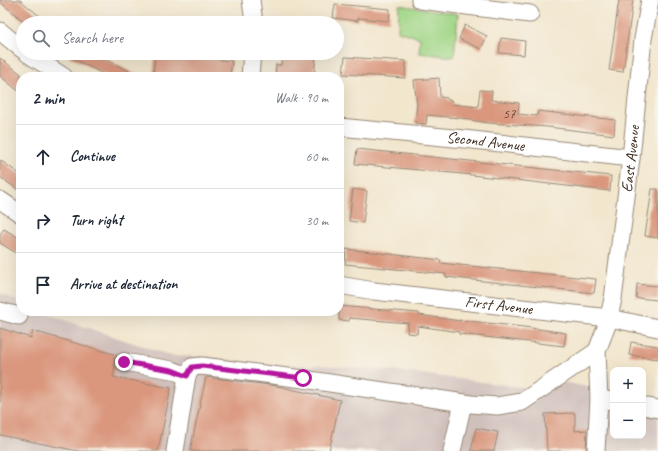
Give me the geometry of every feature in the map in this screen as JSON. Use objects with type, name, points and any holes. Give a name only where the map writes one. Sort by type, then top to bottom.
[{"type":"street","points":[[251,0],[253,16]]},
{"type":"street","points":[[420,0],[530,14]]},
{"type":"street","name":"East Avenue","points":[[597,351],[609,318],[613,299],[643,39],[650,0]]},
{"type":"street","points":[[0,31],[16,44]]},
{"type":"street","points":[[38,60],[56,72]]},
{"type":"street","points":[[250,72],[251,60]]},
{"type":"street","name":"Second Avenue","points":[[344,127],[464,139],[630,158]]},
{"type":"street","points":[[0,200],[16,211]]},
{"type":"street","name":"First Avenue","points":[[344,286],[374,291],[609,318],[658,328]]},
{"type":"street","points":[[0,311],[16,315]]},
{"type":"street","points":[[176,451],[187,376],[192,367],[202,366],[303,378],[463,403],[497,406],[522,402],[597,351],[606,400],[596,451]]},
{"type":"street","points":[[124,362],[172,370],[187,376]]},
{"type":"street","points":[[452,451],[463,403]]},
{"type":"street","points":[[646,407],[658,409]]},
{"type":"shaded area","points":[[0,293],[16,301],[16,316],[53,316],[172,356],[208,357],[267,365],[319,365],[397,371],[529,388],[562,382],[610,391],[610,439],[646,439],[646,399],[658,401],[658,451],[0,451]]},
{"type":"green space","points":[[399,5],[458,14],[454,57],[419,53],[420,38],[398,31]]},
{"type":"building","points":[[0,0],[20,0],[39,16],[17,16],[0,2]]},
{"type":"building","points":[[619,0],[633,0],[623,72],[609,70]]},
{"type":"building","points":[[335,4],[390,9],[389,21],[358,18],[358,21],[344,19],[344,16],[333,16]]},
{"type":"building","points":[[465,25],[487,36],[481,49],[459,39]]},
{"type":"building","points":[[501,38],[525,41],[524,55],[499,53]]},
{"type":"building","points":[[345,57],[406,61],[405,78],[344,74]]},
{"type":"building","points":[[0,58],[18,72],[16,72],[16,89],[0,76]]},
{"type":"building","points":[[76,60],[107,60],[131,72],[99,72]]},
{"type":"building","points":[[154,60],[232,61],[231,72],[153,72]]},
{"type":"building","points":[[281,60],[315,60],[314,72],[275,72],[276,65],[281,65]]},
{"type":"building","points":[[439,78],[440,97],[447,98],[448,100],[452,101],[452,104],[478,107],[480,90],[492,91],[491,100],[519,103],[518,114],[537,116],[538,111],[615,120],[614,135],[548,127],[489,123],[470,119],[427,115],[426,124],[415,123],[417,105],[414,80]]},
{"type":"building","points":[[357,149],[611,176],[610,191],[463,174],[355,164]]},
{"type":"building","points":[[0,160],[16,171],[16,188],[0,177]]},
{"type":"building","points":[[353,189],[367,191],[363,223],[349,221]]},
{"type":"building","points":[[652,189],[658,189],[658,238],[645,236]]},
{"type":"building","points":[[4,229],[16,236],[16,253],[0,243],[0,234]]},
{"type":"building","points":[[346,249],[441,260],[440,263],[596,279],[594,293],[446,277],[446,274],[345,264]]},
{"type":"building","points":[[637,284],[658,286],[658,300],[636,298]]},
{"type":"building","points":[[344,306],[419,313],[419,315],[460,321],[524,327],[566,333],[564,346],[459,334],[459,332],[418,326],[417,334],[407,333],[408,323],[349,318],[349,321],[339,320],[339,316],[344,316]]},
{"type":"building","points":[[0,328],[31,338],[33,331],[117,355],[114,360],[115,366],[113,377],[171,388],[158,451],[78,451],[0,435]]},
{"type":"building","points":[[631,342],[658,346],[658,359],[629,355]]},
{"type":"building","points":[[206,377],[277,386],[340,400],[329,451],[190,451]]},
{"type":"building","points":[[575,413],[575,431],[587,430],[586,451],[547,451],[545,414]]},
{"type":"building","points":[[476,428],[498,432],[494,451],[471,451]]},
{"type":"route","points":[[124,362],[172,370],[187,376],[192,367],[202,366],[303,378]]}]
